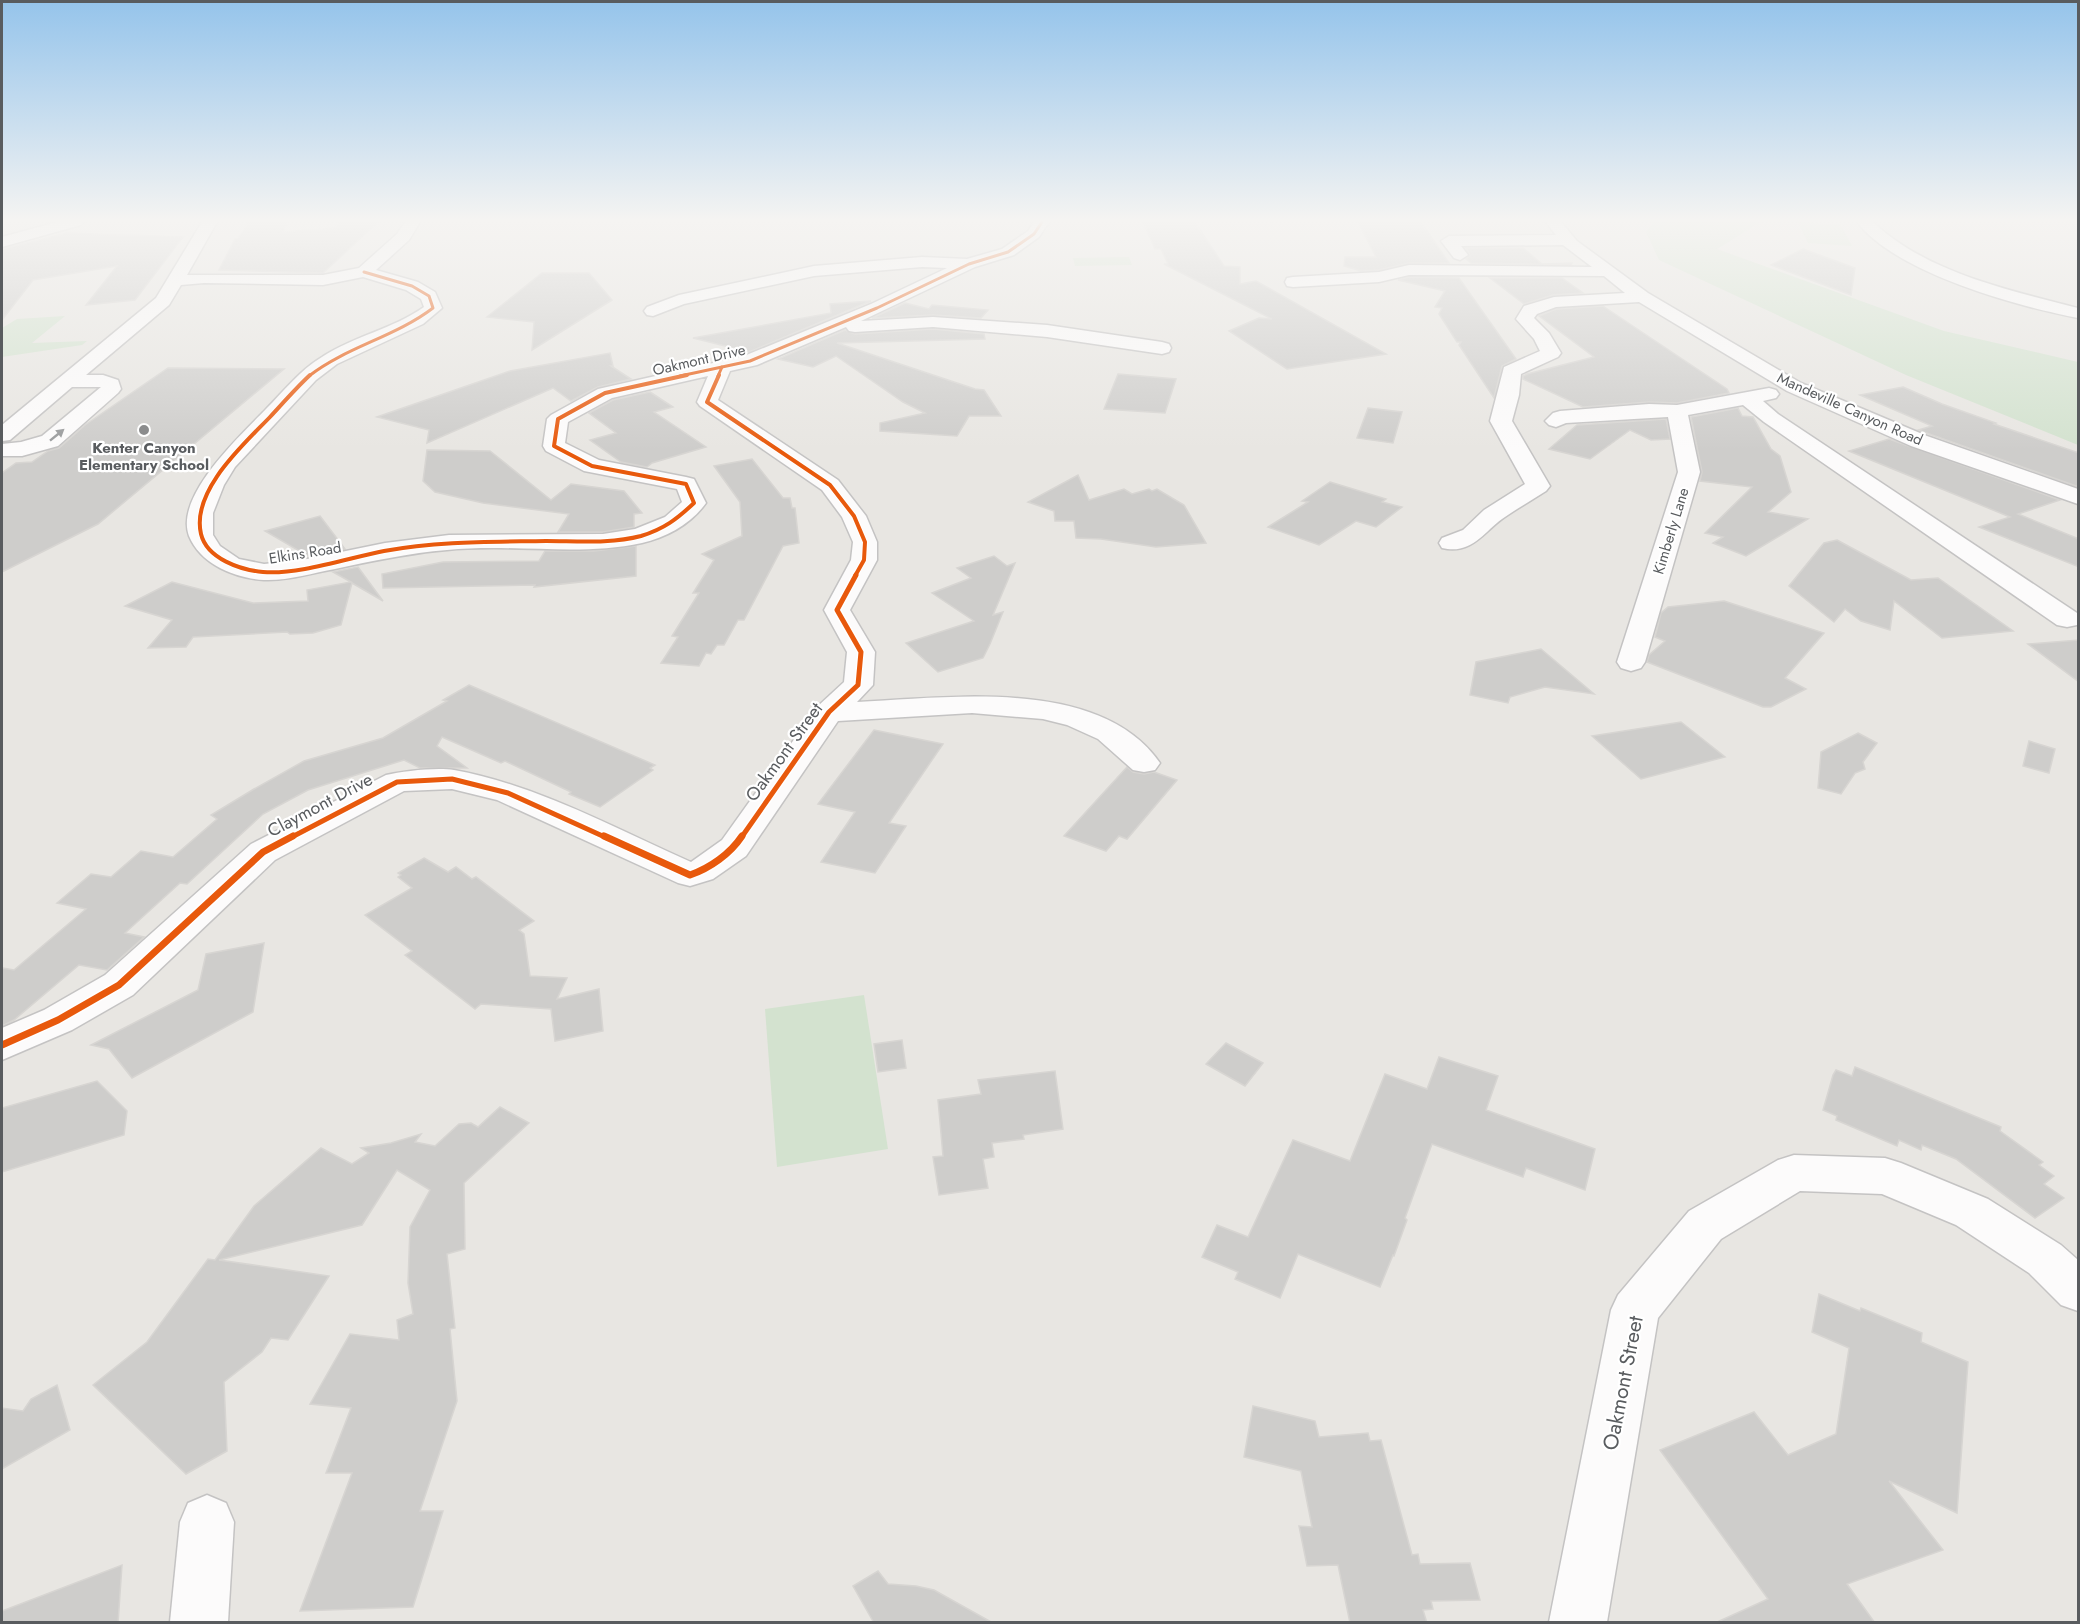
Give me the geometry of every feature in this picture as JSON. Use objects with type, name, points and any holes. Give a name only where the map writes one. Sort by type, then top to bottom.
[{"type":"street","points":[[2,435],[165,298]]},
{"type":"street","name":"Elkins Road","points":[[430,298],[433,308],[417,320],[330,360],[309,376],[226,463],[212,485],[201,513],[201,535],[211,551],[231,565],[264,572],[302,568],[385,551],[449,542],[612,540],[640,536],[674,522],[694,503]]},
{"type":"street","points":[[653,311],[689,298]]},
{"type":"street","name":"Oakmont Drive","points":[[694,503],[686,484],[592,466],[554,446],[558,419],[605,393],[750,361],[838,325],[896,298]]},
{"type":"street","points":[[1451,543],[1472,535],[1492,515],[1538,486],[1500,422],[1509,394],[1511,371],[1551,353],[1542,336],[1525,319],[1530,310],[1554,302],[1628,298]]},
{"type":"street","name":"Mandeville Canyon Road","points":[[1643,298],[1794,387],[1919,441],[2079,497]]},
{"type":"street","points":[[2024,298],[2079,313]]},
{"type":"street","points":[[838,325],[868,328],[933,322],[1041,331],[1162,348]]},
{"type":"street","name":"Oakmont Street","points":[[666,864],[690,875],[702,871],[734,848],[829,712],[858,685],[861,652],[837,610],[864,560],[865,542],[854,516],[830,485],[707,402],[722,367]]},
{"type":"street","points":[[2,450],[22,449],[50,441],[111,389],[111,384],[103,381],[67,381]]},
{"type":"street","points":[[1556,421],[1560,417],[1612,412],[1677,411],[1701,404],[1748,399],[1794,387]]},
{"type":"street","points":[[1748,399],[1771,418],[2067,618]]},
{"type":"street","name":"Kimberly Lane","points":[[1631,662],[1689,472],[1677,411]]},
{"type":"street","points":[[829,712],[967,705],[1041,709],[1078,719],[1110,734],[1144,763]]},
{"type":"street","name":"Claymont Drive","points":[[2,1045],[58,1020],[119,985],[263,852],[397,782],[452,779],[508,793],[666,864]]},
{"type":"street","name":"Oakmont Street","points":[[1578,1623],[1635,1310],[1706,1225],[1794,1173],[1886,1176],[1972,1212],[2045,1259],[2079,1290]]},
{"type":"street","points":[[199,1623],[207,1522]]},
{"type":"green space","points":[[1740,298],[1852,298],[1944,331],[2078,362],[2078,445],[1906,375]]},
{"type":"green space","points":[[65,316],[32,343],[87,341],[82,345],[2,357],[2,328],[17,319]]},
{"type":"green space","points":[[864,995],[888,1149],[777,1167],[765,1009]]},
{"type":"building","points":[[2,298],[19,298],[2,320]]},
{"type":"building","points":[[92,298],[137,298],[135,300],[86,305]]},
{"type":"building","points":[[511,298],[610,298],[612,300],[532,350],[534,322],[487,317]]},
{"type":"building","points":[[1230,298],[1286,298],[1386,354],[1287,369],[1229,331],[1259,318],[1272,319]]},
{"type":"building","points":[[1441,298],[1473,298],[1516,359],[1502,366],[1494,398],[1459,345],[1461,342],[1457,342],[1439,314],[1442,308],[1435,307]]},
{"type":"building","points":[[1516,298],[1544,298],[1524,304]]},
{"type":"building","points":[[871,301],[749,352],[693,338],[831,313],[830,304]]},
{"type":"building","points":[[905,303],[929,309],[932,305],[988,310],[981,318],[933,315],[872,318]]},
{"type":"building","points":[[1603,306],[1727,389],[1729,393],[1677,403],[1649,402],[1583,407],[1523,379],[1523,376],[1527,374],[1594,357],[1539,316],[1556,309]]},
{"type":"building","points":[[933,329],[984,334],[985,339],[837,343],[984,390],[1001,416],[969,416],[957,436],[880,431],[880,423],[925,413],[903,402],[836,356],[813,367],[778,359],[845,330],[855,334]]},
{"type":"building","points":[[610,353],[613,366],[611,366],[631,379],[598,387],[571,401],[553,388],[427,443],[429,430],[377,417],[510,371]]},
{"type":"building","points":[[168,368],[284,369],[98,524],[2,572],[2,473],[16,463],[32,462],[48,451],[59,448],[85,425]]},
{"type":"building","points":[[1118,374],[1176,379],[1165,413],[1104,409]]},
{"type":"building","points":[[1903,387],[1996,423],[1994,424],[2079,453],[2079,487],[1918,430],[1932,426],[1860,395]]},
{"type":"building","points":[[650,392],[673,407],[654,412],[706,447],[652,463],[647,467],[621,462],[590,440],[616,433],[589,413],[613,400]]},
{"type":"building","points":[[1368,408],[1402,412],[1393,443],[1357,438]]},
{"type":"building","points":[[1738,408],[1742,416],[1753,417],[1771,449],[1780,456],[1791,492],[1768,512],[1808,519],[1746,556],[1713,543],[1723,537],[1705,533],[1752,487],[1700,481],[1702,472],[1691,417]]},
{"type":"building","points":[[1666,419],[1670,439],[1651,440],[1630,430],[1590,459],[1549,449],[1577,425]]},
{"type":"building","points":[[1889,439],[2060,500],[2018,514],[2079,539],[2079,567],[1979,527],[2010,517],[1849,451]]},
{"type":"building","points":[[427,450],[490,451],[551,500],[571,484],[624,491],[642,513],[634,514],[634,527],[603,532],[558,532],[569,514],[483,503],[435,492],[423,481]]},
{"type":"building","points":[[752,459],[783,498],[790,498],[792,508],[795,508],[799,543],[783,546],[744,620],[738,620],[724,645],[717,645],[711,654],[706,653],[699,666],[661,663],[678,637],[672,636],[699,593],[693,593],[714,560],[702,554],[742,536],[740,502],[714,466]]},
{"type":"building","points":[[1078,475],[1089,500],[1124,489],[1132,494],[1157,489],[1184,505],[1206,543],[1156,547],[1101,539],[1076,538],[1074,521],[1055,521],[1054,511],[1028,502]]},
{"type":"building","points":[[1330,482],[1386,499],[1382,502],[1402,507],[1376,527],[1356,521],[1319,545],[1268,527],[1308,502],[1302,501]]},
{"type":"building","points":[[320,516],[345,549],[308,556],[265,531]]},
{"type":"building","points":[[1837,540],[1911,580],[1938,578],[2013,631],[1942,638],[1894,601],[1890,630],[1861,621],[1845,609],[1834,622],[1789,586],[1824,543]]},
{"type":"building","points":[[636,546],[636,576],[534,587],[535,585],[383,588],[382,574],[443,562],[539,561],[545,551],[594,551]]},
{"type":"building","points":[[994,556],[1007,566],[1015,563],[993,615],[1003,612],[990,644],[983,658],[938,672],[906,643],[974,621],[932,593],[971,578],[957,568]]},
{"type":"building","points":[[358,567],[383,601],[352,583],[341,625],[313,633],[290,634],[287,632],[193,637],[186,647],[148,648],[172,620],[125,606],[172,582],[253,603],[308,601],[307,590],[351,582],[333,572]]},
{"type":"building","points":[[1724,601],[1824,633],[1785,678],[1806,689],[1771,707],[1763,707],[1647,662],[1649,655],[1665,641],[1655,637],[1661,613],[1668,607]]},
{"type":"building","points":[[2079,640],[2079,682],[2028,644]]},
{"type":"building","points":[[1541,649],[1594,694],[1545,687],[1510,697],[1508,703],[1470,695],[1476,662]]},
{"type":"building","points":[[469,685],[655,765],[650,768],[653,770],[600,807],[569,794],[571,792],[505,761],[501,763],[442,737],[437,746],[467,768],[420,768],[404,760],[308,790],[263,814],[187,884],[180,883],[125,933],[144,937],[107,970],[79,965],[14,1020],[2,1026],[2,968],[14,970],[86,909],[57,903],[91,874],[111,877],[141,851],[173,857],[217,819],[211,815],[254,789],[304,761],[383,738],[447,701],[443,700]]},
{"type":"building","points":[[1681,722],[1725,757],[1641,779],[1592,736]]},
{"type":"building","points":[[874,730],[943,744],[889,823],[906,826],[875,873],[821,862],[855,812],[818,804]]},
{"type":"building","points":[[1858,733],[1877,743],[1863,762],[1865,769],[1855,773],[1841,794],[1818,788],[1821,752]]},
{"type":"building","points":[[2029,741],[2055,749],[2049,773],[2023,766]]},
{"type":"building","points":[[1127,767],[1133,772],[1144,774],[1154,772],[1177,780],[1127,839],[1119,836],[1106,851],[1064,836]]},
{"type":"building","points":[[424,858],[448,872],[456,867],[472,879],[476,877],[534,921],[519,930],[524,934],[530,976],[567,978],[557,999],[599,989],[603,1031],[555,1041],[551,1009],[481,1004],[475,1009],[405,955],[412,951],[365,915],[412,888],[398,877],[401,875],[398,873]]},
{"type":"building","points":[[264,943],[253,1012],[132,1078],[109,1049],[91,1045],[198,990],[206,954]]},
{"type":"building","points":[[902,1040],[906,1068],[878,1072],[874,1044]]},
{"type":"building","points":[[1226,1043],[1263,1063],[1245,1086],[1206,1064]]},
{"type":"building","points":[[1439,1057],[1498,1076],[1486,1110],[1595,1149],[1585,1190],[1526,1168],[1523,1177],[1432,1144],[1394,1256],[1380,1287],[1298,1254],[1280,1298],[1235,1279],[1238,1272],[1202,1257],[1217,1225],[1248,1237],[1293,1140],[1350,1161],[1385,1074],[1427,1089]]},
{"type":"building","points":[[1855,1067],[2001,1127],[2000,1131],[2043,1162],[2039,1165],[2054,1176],[2044,1184],[2064,1198],[2035,1218],[1956,1159],[1922,1145],[1921,1150],[1899,1140],[1897,1146],[1836,1120],[1837,1116],[1823,1110],[1833,1075],[1836,1070],[1852,1076]]},
{"type":"building","points":[[1055,1071],[1063,1129],[1023,1135],[1024,1139],[992,1143],[994,1157],[983,1159],[988,1188],[939,1195],[933,1157],[943,1156],[938,1100],[981,1094],[978,1080]]},
{"type":"building","points":[[97,1081],[127,1111],[124,1135],[2,1172],[2,1108]]},
{"type":"building","points":[[500,1107],[529,1123],[464,1183],[465,1249],[447,1254],[455,1328],[450,1329],[457,1401],[420,1511],[443,1511],[413,1607],[300,1611],[352,1473],[326,1473],[351,1408],[310,1404],[350,1334],[399,1340],[397,1320],[413,1314],[408,1283],[410,1227],[430,1190],[397,1170],[362,1225],[219,1260],[329,1276],[288,1340],[271,1338],[262,1352],[224,1382],[227,1451],[186,1474],[93,1385],[147,1342],[208,1259],[215,1260],[254,1206],[321,1148],[352,1164],[369,1153],[361,1148],[391,1143],[421,1134],[415,1142],[435,1146],[459,1124],[471,1123],[478,1127]]},
{"type":"building","points":[[1819,1294],[1922,1333],[1921,1342],[1968,1362],[1957,1513],[1889,1481],[1943,1550],[1847,1584],[1875,1623],[1715,1623],[1768,1599],[1660,1450],[1754,1412],[1788,1455],[1836,1434],[1849,1348],[1812,1332]]},
{"type":"building","points":[[57,1385],[70,1430],[2,1469],[2,1408],[23,1411],[31,1399]]},
{"type":"building","points":[[1253,1406],[1315,1421],[1319,1437],[1368,1433],[1370,1441],[1381,1440],[1412,1555],[1418,1554],[1420,1564],[1470,1563],[1480,1600],[1431,1601],[1433,1609],[1423,1610],[1427,1623],[1350,1623],[1338,1565],[1307,1566],[1299,1526],[1312,1527],[1301,1471],[1244,1457]]},
{"type":"building","points":[[122,1565],[118,1623],[2,1623],[2,1611]]},
{"type":"building","points":[[878,1571],[888,1584],[934,1590],[993,1623],[874,1623],[853,1586]]},
{"type":"cycle path","points":[[430,298],[433,308],[417,320],[330,360],[309,376],[226,463],[212,485],[201,513],[201,535],[211,551],[231,565],[264,572],[302,568],[385,551],[449,542],[603,541],[640,536],[674,522],[694,503],[686,484],[592,466],[554,446],[558,419],[605,393],[750,361],[898,298]]},
{"type":"cycle path","points":[[2,1045],[58,1020],[119,985],[263,852],[397,782],[452,779],[508,793],[690,875],[701,871],[734,848],[829,712],[858,685],[861,652],[837,610],[864,560],[865,542],[854,516],[830,485],[707,402],[722,367]]},
{"type":"place","name":"Kenter Canyon Elementary School","points":[[144,430]]}]
